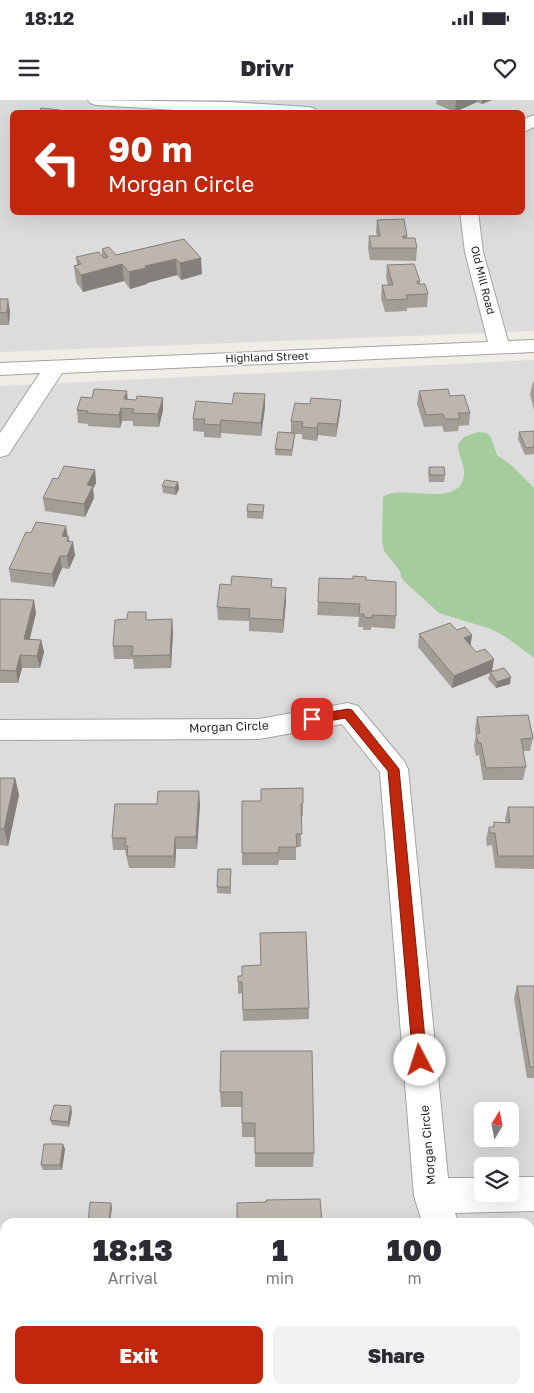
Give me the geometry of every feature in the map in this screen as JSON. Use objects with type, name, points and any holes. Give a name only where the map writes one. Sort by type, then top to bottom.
[{"type":"street","points":[[96,100],[164,106],[277,110]]},
{"type":"street","name":"Old Mill Road","points":[[469,215],[474,252],[500,348]]},
{"type":"street","name":"Highland Street","points":[[0,369],[534,346]]},
{"type":"street","points":[[0,450],[55,367]]},
{"type":"street","name":"Morgan Circle","points":[[0,730],[259,729],[348,713],[394,769],[436,1209]]},
{"type":"street","points":[[436,1209],[534,1194]]},
{"type":"shaded area","points":[[0,100],[534,100],[534,331],[0,352]]},
{"type":"shaded area","points":[[534,360],[534,1218],[0,1218],[0,386]]},
{"type":"green space","points":[[478,432],[486,433],[491,437],[497,455],[511,465],[534,488],[534,658],[506,637],[491,629],[439,613],[406,583],[401,577],[400,571],[384,551],[382,541],[383,497],[391,493],[441,494],[452,491],[460,485],[464,475],[458,444],[464,437]]},
{"type":"building","points":[[41,108],[60,110],[40,110]]},
{"type":"building","points":[[404,219],[407,236],[403,236],[403,238],[415,238],[417,248],[371,248],[369,236],[380,236],[377,220]]},
{"type":"building","points":[[184,239],[201,258],[180,263],[176,259],[145,266],[146,268],[129,272],[122,264],[81,275],[74,266],[81,264],[76,257],[99,252],[104,258],[108,257],[102,249],[109,247],[116,255]]},
{"type":"building","points":[[414,264],[420,281],[417,281],[418,284],[425,284],[428,294],[406,295],[408,299],[386,300],[382,285],[393,285],[387,265]]},
{"type":"building","points":[[0,299],[8,299],[7,312],[0,313]]},
{"type":"building","points":[[94,389],[127,391],[124,399],[136,400],[137,396],[163,398],[158,414],[132,413],[134,409],[121,408],[119,415],[87,413],[88,411],[77,410],[81,397],[92,398]]},
{"type":"building","points":[[448,389],[450,396],[464,395],[470,413],[458,413],[460,419],[445,419],[443,414],[426,415],[419,391]]},
{"type":"building","points":[[234,393],[265,394],[261,423],[221,420],[220,425],[204,424],[205,419],[193,419],[196,401],[232,404]]},
{"type":"building","points":[[311,398],[341,400],[337,424],[318,423],[317,428],[302,427],[303,422],[291,421],[295,403],[310,404]]},
{"type":"building","points":[[534,431],[534,447],[526,448],[519,432]]},
{"type":"building","points":[[278,432],[295,433],[292,450],[275,449]]},
{"type":"building","points":[[64,466],[95,470],[87,485],[93,486],[84,504],[43,498],[53,478],[58,479]]},
{"type":"building","points":[[429,467],[444,467],[445,475],[430,475]]},
{"type":"building","points":[[165,480],[178,482],[175,488],[162,486]]},
{"type":"building","points":[[248,504],[264,505],[263,512],[247,511]]},
{"type":"building","points":[[36,522],[66,526],[62,536],[69,537],[67,541],[73,542],[67,556],[60,556],[52,574],[9,569],[26,532],[31,533]]},
{"type":"building","points":[[232,576],[272,579],[271,587],[286,588],[283,620],[249,618],[250,609],[217,607],[220,584],[231,585]]},
{"type":"building","points":[[353,576],[366,577],[366,580],[396,582],[396,616],[372,615],[372,618],[364,617],[364,614],[359,614],[360,604],[318,602],[319,578],[353,579]]},
{"type":"building","points":[[0,599],[34,600],[24,639],[41,640],[37,656],[20,655],[16,671],[0,670]]},
{"type":"building","points":[[128,612],[146,612],[146,620],[172,619],[170,655],[132,656],[133,646],[113,646],[115,620],[127,619]]},
{"type":"building","points":[[450,623],[457,630],[465,627],[472,635],[464,638],[476,652],[485,649],[494,659],[454,676],[419,634]]},
{"type":"building","points":[[504,668],[511,677],[497,682],[490,672]]},
{"type":"building","points":[[528,715],[533,738],[521,739],[526,767],[486,768],[481,743],[478,743],[476,733],[480,733],[477,717]]},
{"type":"building","points":[[0,778],[15,778],[4,829],[0,829]]},
{"type":"building","points":[[303,788],[303,803],[301,804],[302,834],[296,834],[297,847],[279,847],[278,853],[242,853],[242,801],[261,801],[261,789]]},
{"type":"building","points":[[158,791],[199,791],[196,837],[175,837],[174,856],[127,856],[128,846],[125,846],[126,838],[112,838],[115,804],[157,804]]},
{"type":"building","points":[[508,807],[534,807],[534,856],[498,856],[495,833],[490,833],[489,827],[494,827],[494,822],[510,823]]},
{"type":"building","points":[[218,869],[231,869],[230,887],[217,887]]},
{"type":"building","points":[[306,932],[309,1008],[243,1010],[242,982],[238,982],[238,976],[242,976],[242,966],[261,965],[260,933]]},
{"type":"building","points":[[517,986],[534,986],[534,1067],[530,1067]]},
{"type":"building","points":[[221,1051],[312,1051],[314,1153],[255,1153],[255,1123],[242,1123],[242,1092],[220,1092]]},
{"type":"building","points":[[54,1105],[71,1106],[68,1122],[50,1120]]},
{"type":"building","points":[[44,1144],[63,1144],[60,1165],[41,1165]]},
{"type":"building","points":[[320,1199],[322,1218],[237,1218],[237,1203],[266,1202],[266,1200]]},
{"type":"building","points":[[90,1202],[111,1203],[109,1218],[88,1218]]},
{"type":"route","points":[[312,719],[348,713],[394,769],[420,1060]]}]
